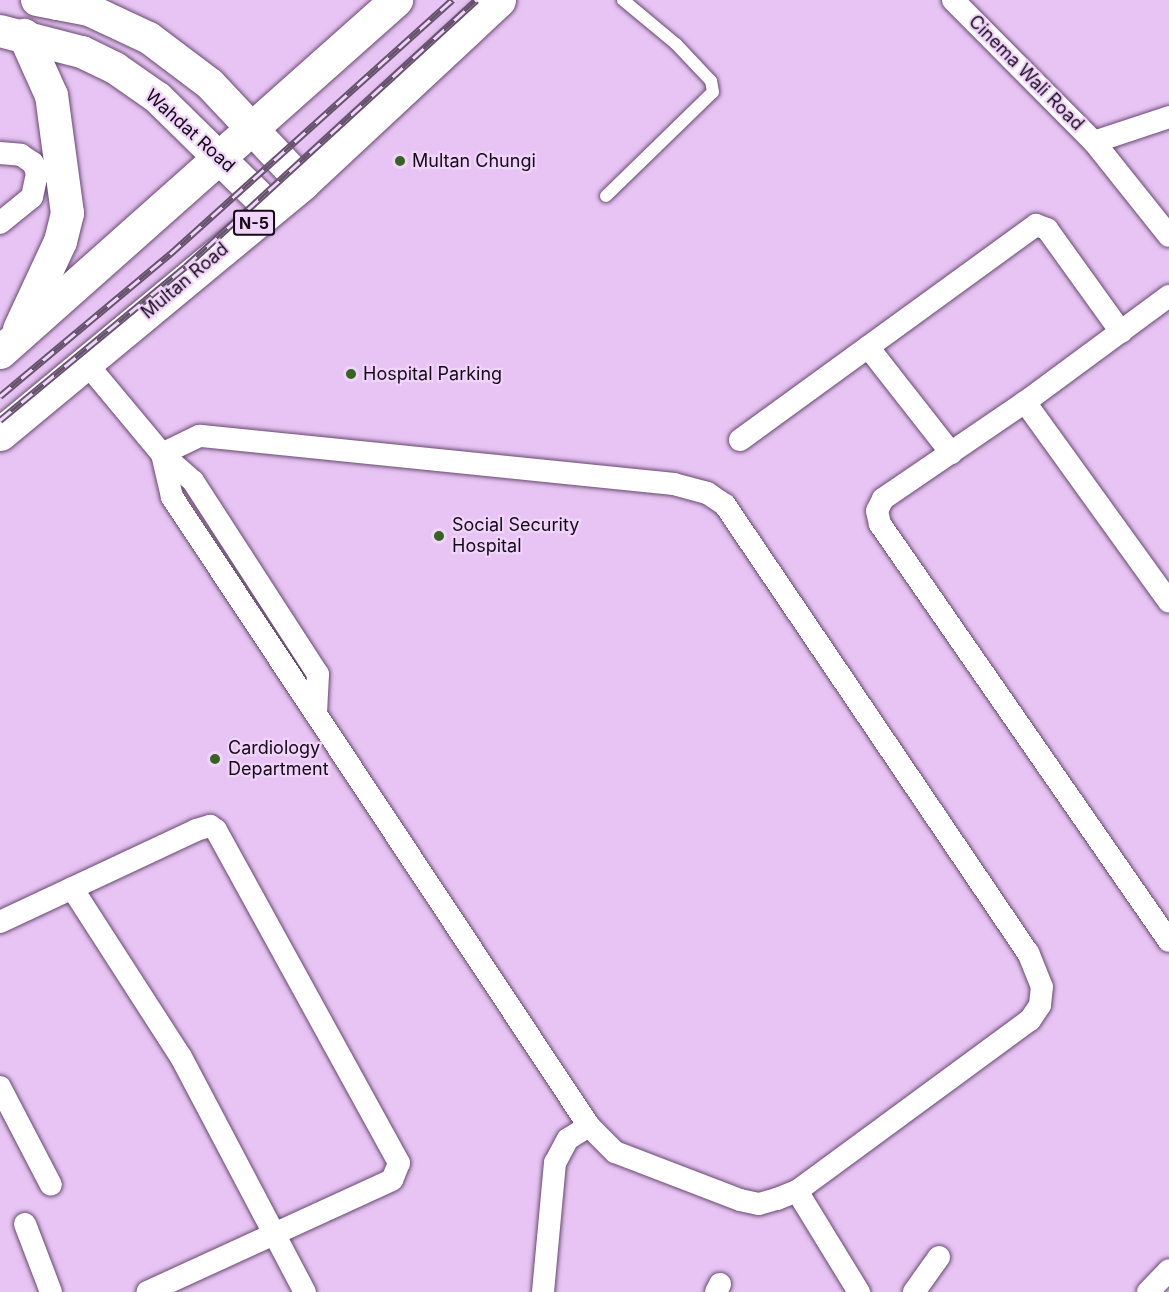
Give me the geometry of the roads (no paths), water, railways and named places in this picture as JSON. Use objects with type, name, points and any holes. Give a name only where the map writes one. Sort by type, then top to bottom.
[{"type":"main road","points":[[7,347],[396,0]]},
{"type":"main road","name":"Multan Road","points":[[0,434],[303,183],[499,0]]},
{"type":"main road","points":[[54,1],[115,20],[150,38],[210,84],[303,183]]},
{"type":"main road","points":[[7,347],[60,240],[67,213],[50,170],[51,95],[12,33]]},
{"type":"main road","name":"Wahdat Road","points":[[12,33],[82,52],[115,68],[158,98],[221,157],[271,209]]},
{"type":"street","name":"Cinema Wali Road","points":[[953,0],[1094,142],[1169,117]]},
{"type":"street","points":[[1094,142],[1169,236]]},
{"type":"street","points":[[0,153],[21,155],[50,170],[32,197],[0,223]]},
{"type":"street","points":[[740,441],[1036,225],[1047,229],[1120,332]]},
{"type":"street","points":[[1169,296],[1025,402],[883,499],[877,511],[880,524],[1169,941]]},
{"type":"street","points":[[868,348],[951,453]]},
{"type":"street","points":[[87,364],[162,454],[172,497],[589,1126],[615,1152],[740,1200],[759,1204],[796,1191],[1030,1020],[1040,1005],[1042,987],[1028,953],[724,505],[707,494],[674,484],[200,436],[162,454]]},
{"type":"street","points":[[1025,402],[1169,602]]},
{"type":"street","points":[[0,922],[196,830],[210,826],[220,833],[399,1162],[392,1180],[162,1289]]},
{"type":"street","points":[[72,888],[181,1057],[277,1233],[305,1292]]},
{"type":"street","points":[[0,1087],[51,1185]]},
{"type":"street","points":[[543,1292],[555,1162],[568,1139],[589,1126]]},
{"type":"street","points":[[796,1191],[859,1292]]},
{"type":"street","points":[[26,1224],[51,1292]]},
{"type":"street","points":[[914,1292],[939,1257]]},
{"type":"street","points":[[1148,1292],[1169,1270]]},
{"type":"lane","points":[[606,196],[713,92],[711,81],[683,52],[623,0]]},
{"type":"railway","points":[[0,396],[170,254],[452,0]]},
{"type":"railway","points":[[0,420],[186,266],[476,0]]},
{"type":"place","name":"Multan Chungi","points":[[400,161]]},
{"type":"place","name":"Hospital Parking","points":[[351,374]]},
{"type":"place","name":"Social Security Hospital","points":[[439,536]]},
{"type":"place","name":"Cardiology Department","points":[[215,759]]}]
